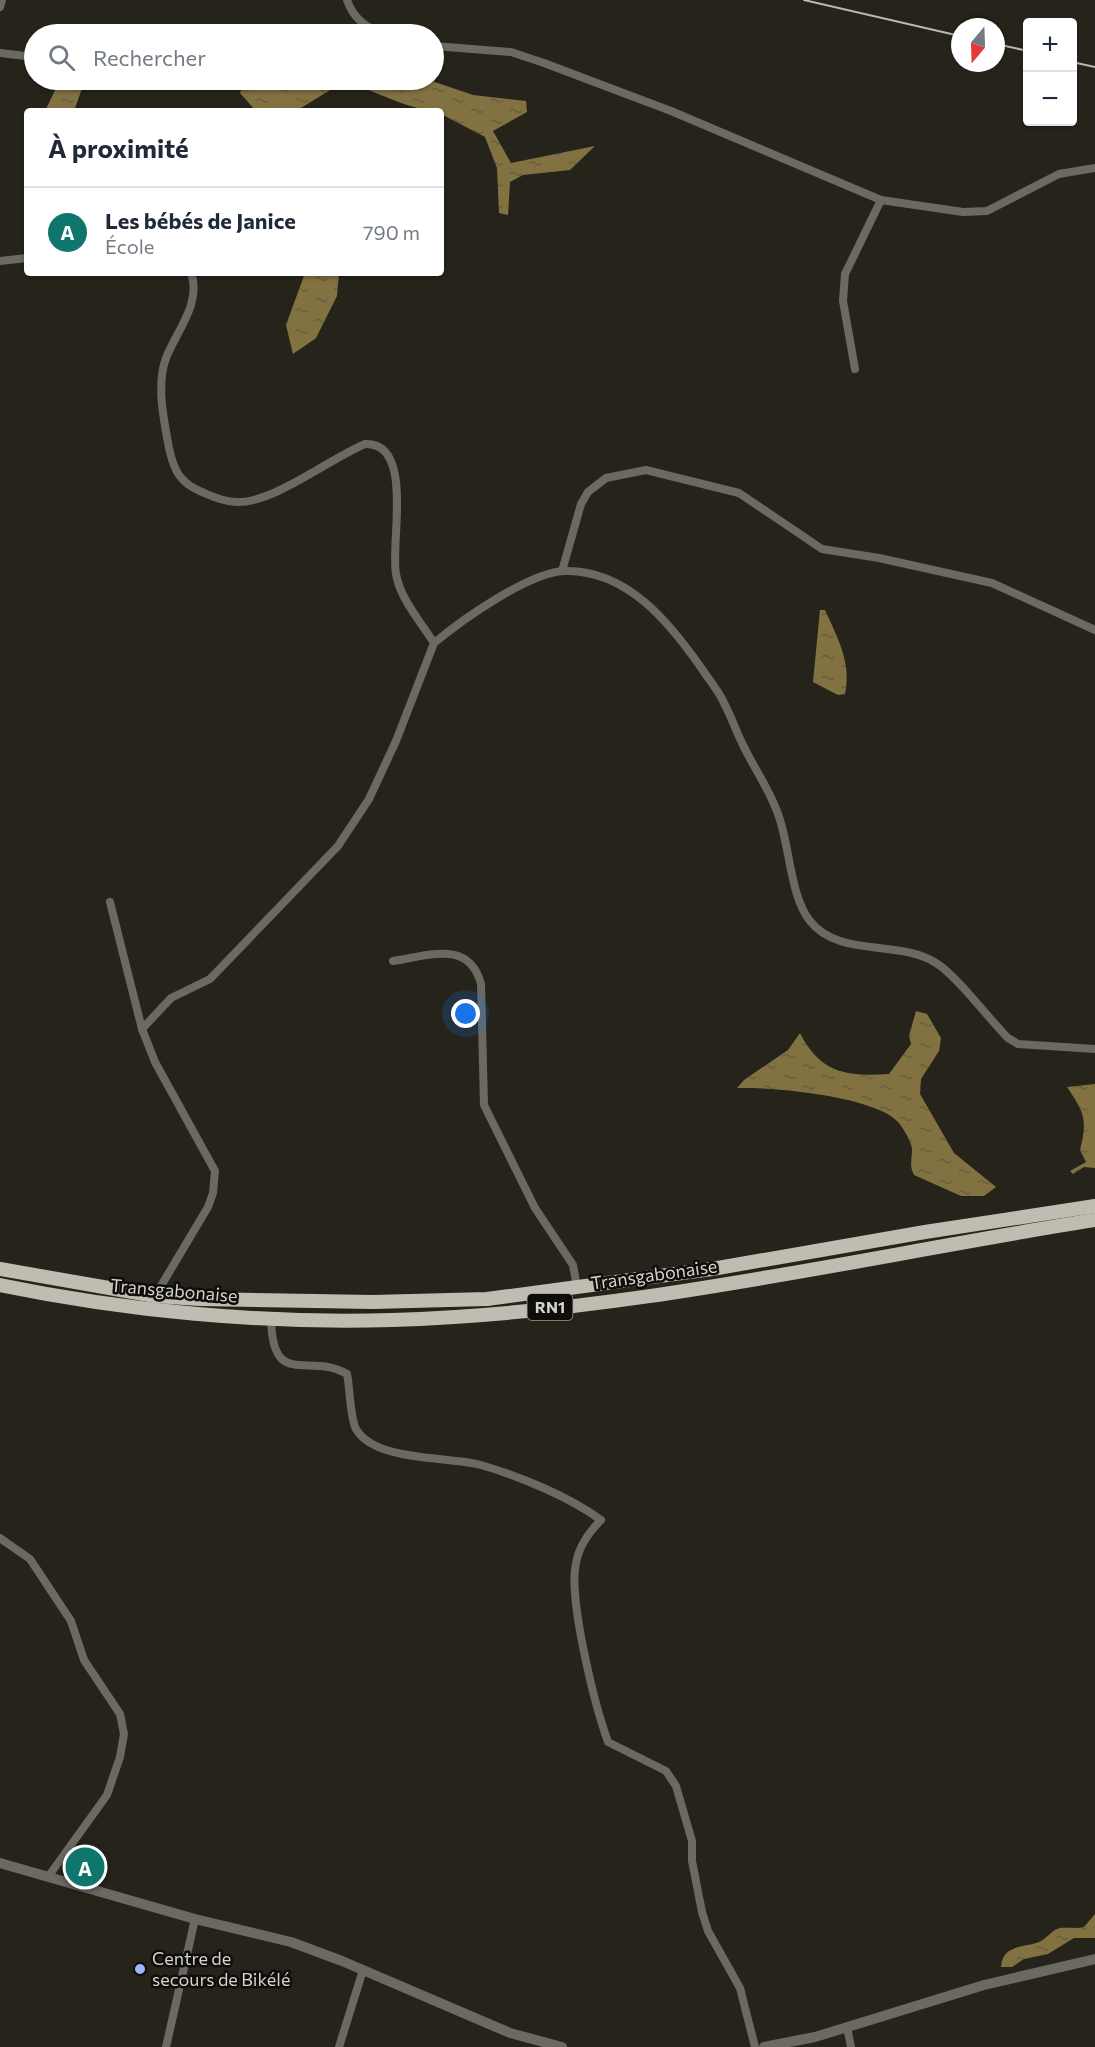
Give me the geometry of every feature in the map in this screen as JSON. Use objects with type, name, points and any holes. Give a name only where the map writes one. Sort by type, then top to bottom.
[{"type":"highway","name":"Transgabonaise","points":[[0,1269],[155,1296],[283,1302],[487,1299],[723,1268],[925,1232],[1095,1206]]},
{"type":"highway","name":"Transgabonaise","points":[[0,1285],[141,1307],[271,1317],[392,1320],[538,1309],[675,1292],[1095,1220]]},
{"type":"street","points":[[0,7],[2,0]]},
{"type":"street","points":[[347,0],[350,10],[364,24]]},
{"type":"street","points":[[444,47],[511,52],[544,63],[671,111],[881,200],[963,212],[987,211],[1059,174],[1095,168]]},
{"type":"street","points":[[0,54],[24,56]]},
{"type":"street","points":[[855,369],[843,301],[844,274],[881,200]]},
{"type":"street","points":[[0,261],[24,258]]},
{"type":"street","points":[[192,276],[194,281],[184,325],[163,367],[165,428],[176,474],[191,487],[219,499],[249,501],[272,493],[365,444],[375,444],[382,448],[390,459],[396,483],[396,576],[409,603],[434,643]]},
{"type":"street","points":[[562,571],[581,504],[588,492],[606,478],[646,470],[739,493],[822,549],[879,558],[992,583],[1095,630]]},
{"type":"street","points":[[142,1029],[171,998],[210,979],[338,846],[369,799],[396,741],[434,643],[490,602],[541,577],[562,571],[589,572],[621,584],[650,606],[682,640],[723,701],[745,750],[763,781],[787,842],[797,902],[818,931],[835,939],[898,949],[938,964],[1008,1038],[1018,1044],[1095,1049]]},
{"type":"street","points":[[110,902],[142,1029],[155,1062],[215,1171],[213,1193],[208,1207],[155,1296]]},
{"type":"street","points":[[393,961],[452,953],[468,959],[477,969],[481,984],[484,1105],[535,1208],[573,1265],[577,1287]]},
{"type":"street","points":[[271,1317],[272,1341],[283,1360],[293,1365],[338,1369],[347,1374],[355,1428],[366,1440],[382,1449],[480,1465],[578,1503],[601,1520],[590,1530],[583,1544],[576,1563],[575,1580],[576,1605],[598,1714],[608,1742],[666,1771],[676,1786],[692,1841],[692,1861],[702,1912],[708,1931],[740,1988],[755,2047]]},
{"type":"street","points":[[0,1538],[30,1559],[72,1621],[84,1660],[120,1714],[124,1734],[120,1757],[106,1795],[48,1877]]},
{"type":"street","points":[[0,1863],[195,1919],[291,1942],[533,2042],[562,2047]]},
{"type":"street","points":[[165,2046],[195,1919]]},
{"type":"street","points":[[764,2047],[785,2044],[847,2027],[984,1984],[1095,1959]]},
{"type":"street","points":[[339,2047],[363,1970]]},
{"type":"street","points":[[847,2027],[851,2047]]},
{"type":"water","points":[[444,85],[473,95],[526,101],[527,112],[493,131],[511,163],[595,146],[570,170],[523,175],[510,182],[508,215],[499,213],[497,168],[485,137],[444,116],[444,108],[417,108],[368,90],[444,90]]},
{"type":"water","points":[[55,90],[81,90],[75,108],[46,108]]},
{"type":"water","points":[[241,90],[330,90],[301,108],[253,108],[240,93]]},
{"type":"water","points":[[304,276],[339,276],[337,296],[316,338],[293,354],[286,325]]},
{"type":"water","points":[[820,610],[825,610],[842,650],[847,672],[845,694],[838,695],[813,682]]},
{"type":"water","points":[[916,1011],[927,1014],[941,1038],[939,1051],[921,1079],[920,1094],[954,1153],[996,1187],[984,1196],[961,1196],[914,1175],[911,1165],[912,1146],[909,1138],[897,1121],[884,1112],[845,1099],[797,1091],[737,1088],[744,1080],[788,1050],[800,1033],[816,1057],[836,1070],[860,1074],[889,1074],[911,1044],[909,1036]]},
{"type":"water","points":[[1095,1084],[1095,1168],[1084,1167],[1073,1174],[1070,1171],[1086,1162],[1080,1150],[1084,1123],[1081,1110],[1067,1087]]},
{"type":"water","points":[[1095,1914],[1095,1938],[1074,1938],[1048,1954],[1024,1959],[1012,1967],[1001,1967],[1002,1959],[1011,1950],[1041,1941],[1060,1928],[1084,1927]]},
{"type":"railway","points":[[804,0],[951,34]]},
{"type":"railway","points":[[1005,46],[1023,50]]},
{"type":"railway","points":[[1077,63],[1095,67]]},
{"type":"place","name":"Les bébés de Janice","points":[[85,1867]]},
{"type":"place","name":"Centre de secours de Bikélé","points":[[140,1969]]}]
